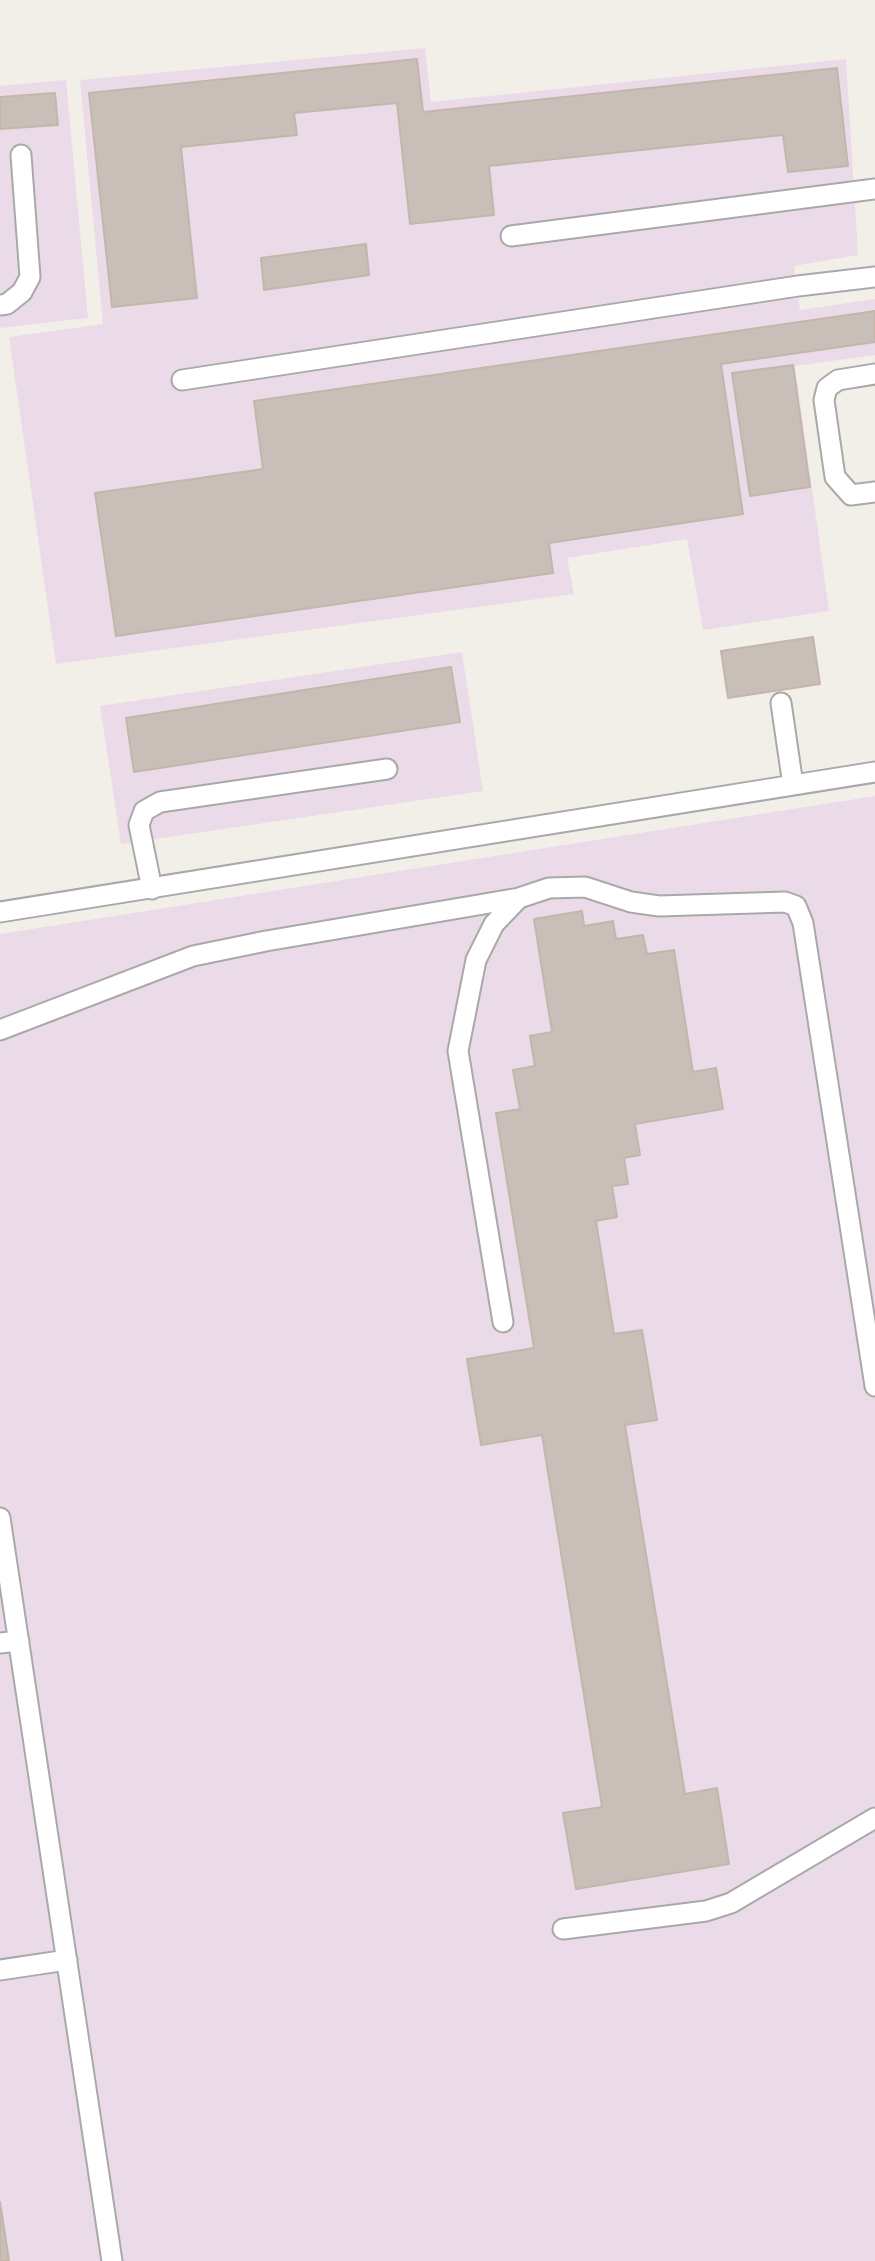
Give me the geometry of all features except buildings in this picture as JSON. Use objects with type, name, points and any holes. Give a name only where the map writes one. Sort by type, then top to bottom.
[{"type":"lane","points":[[0,305],[7,304],[22,292],[30,277],[21,155]]},
{"type":"lane","points":[[510,236],[875,189]]},
{"type":"lane","points":[[182,380],[798,286],[875,277]]},
{"type":"lane","points":[[875,374],[838,380],[827,388],[824,400],[835,477],[851,495],[875,492]]},
{"type":"lane","points":[[780,703],[793,785]]},
{"type":"lane","points":[[152,889],[139,825],[144,811],[160,802],[387,769]]},
{"type":"lane","points":[[0,912],[875,772]]},
{"type":"lane","points":[[0,1030],[193,956],[265,940],[519,898],[549,888],[585,887],[631,902],[659,906],[785,902],[796,906],[803,923],[871,1336],[875,1386]]},
{"type":"lane","points":[[503,1322],[458,1051],[476,960],[495,924],[519,898]]},
{"type":"lane","points":[[0,1518],[9,1642],[67,1960],[112,2261]]},
{"type":"lane","points":[[563,1929],[706,1911],[731,1903],[875,1818]]},
{"type":"lane","points":[[0,1970],[67,1960]]},
{"type":"shaded area","points":[[425,48],[431,102],[846,59],[858,255],[794,266],[800,310],[875,299],[875,355],[795,366],[829,611],[703,630],[687,539],[567,558],[574,594],[56,664],[9,337],[103,324],[80,80]]},
{"type":"shaded area","points":[[66,80],[88,318],[0,328],[0,86]]},
{"type":"shaded area","points":[[462,652],[483,791],[121,844],[100,706]]},
{"type":"shaded area","points":[[875,796],[875,2261],[0,2261],[0,934]]}]
